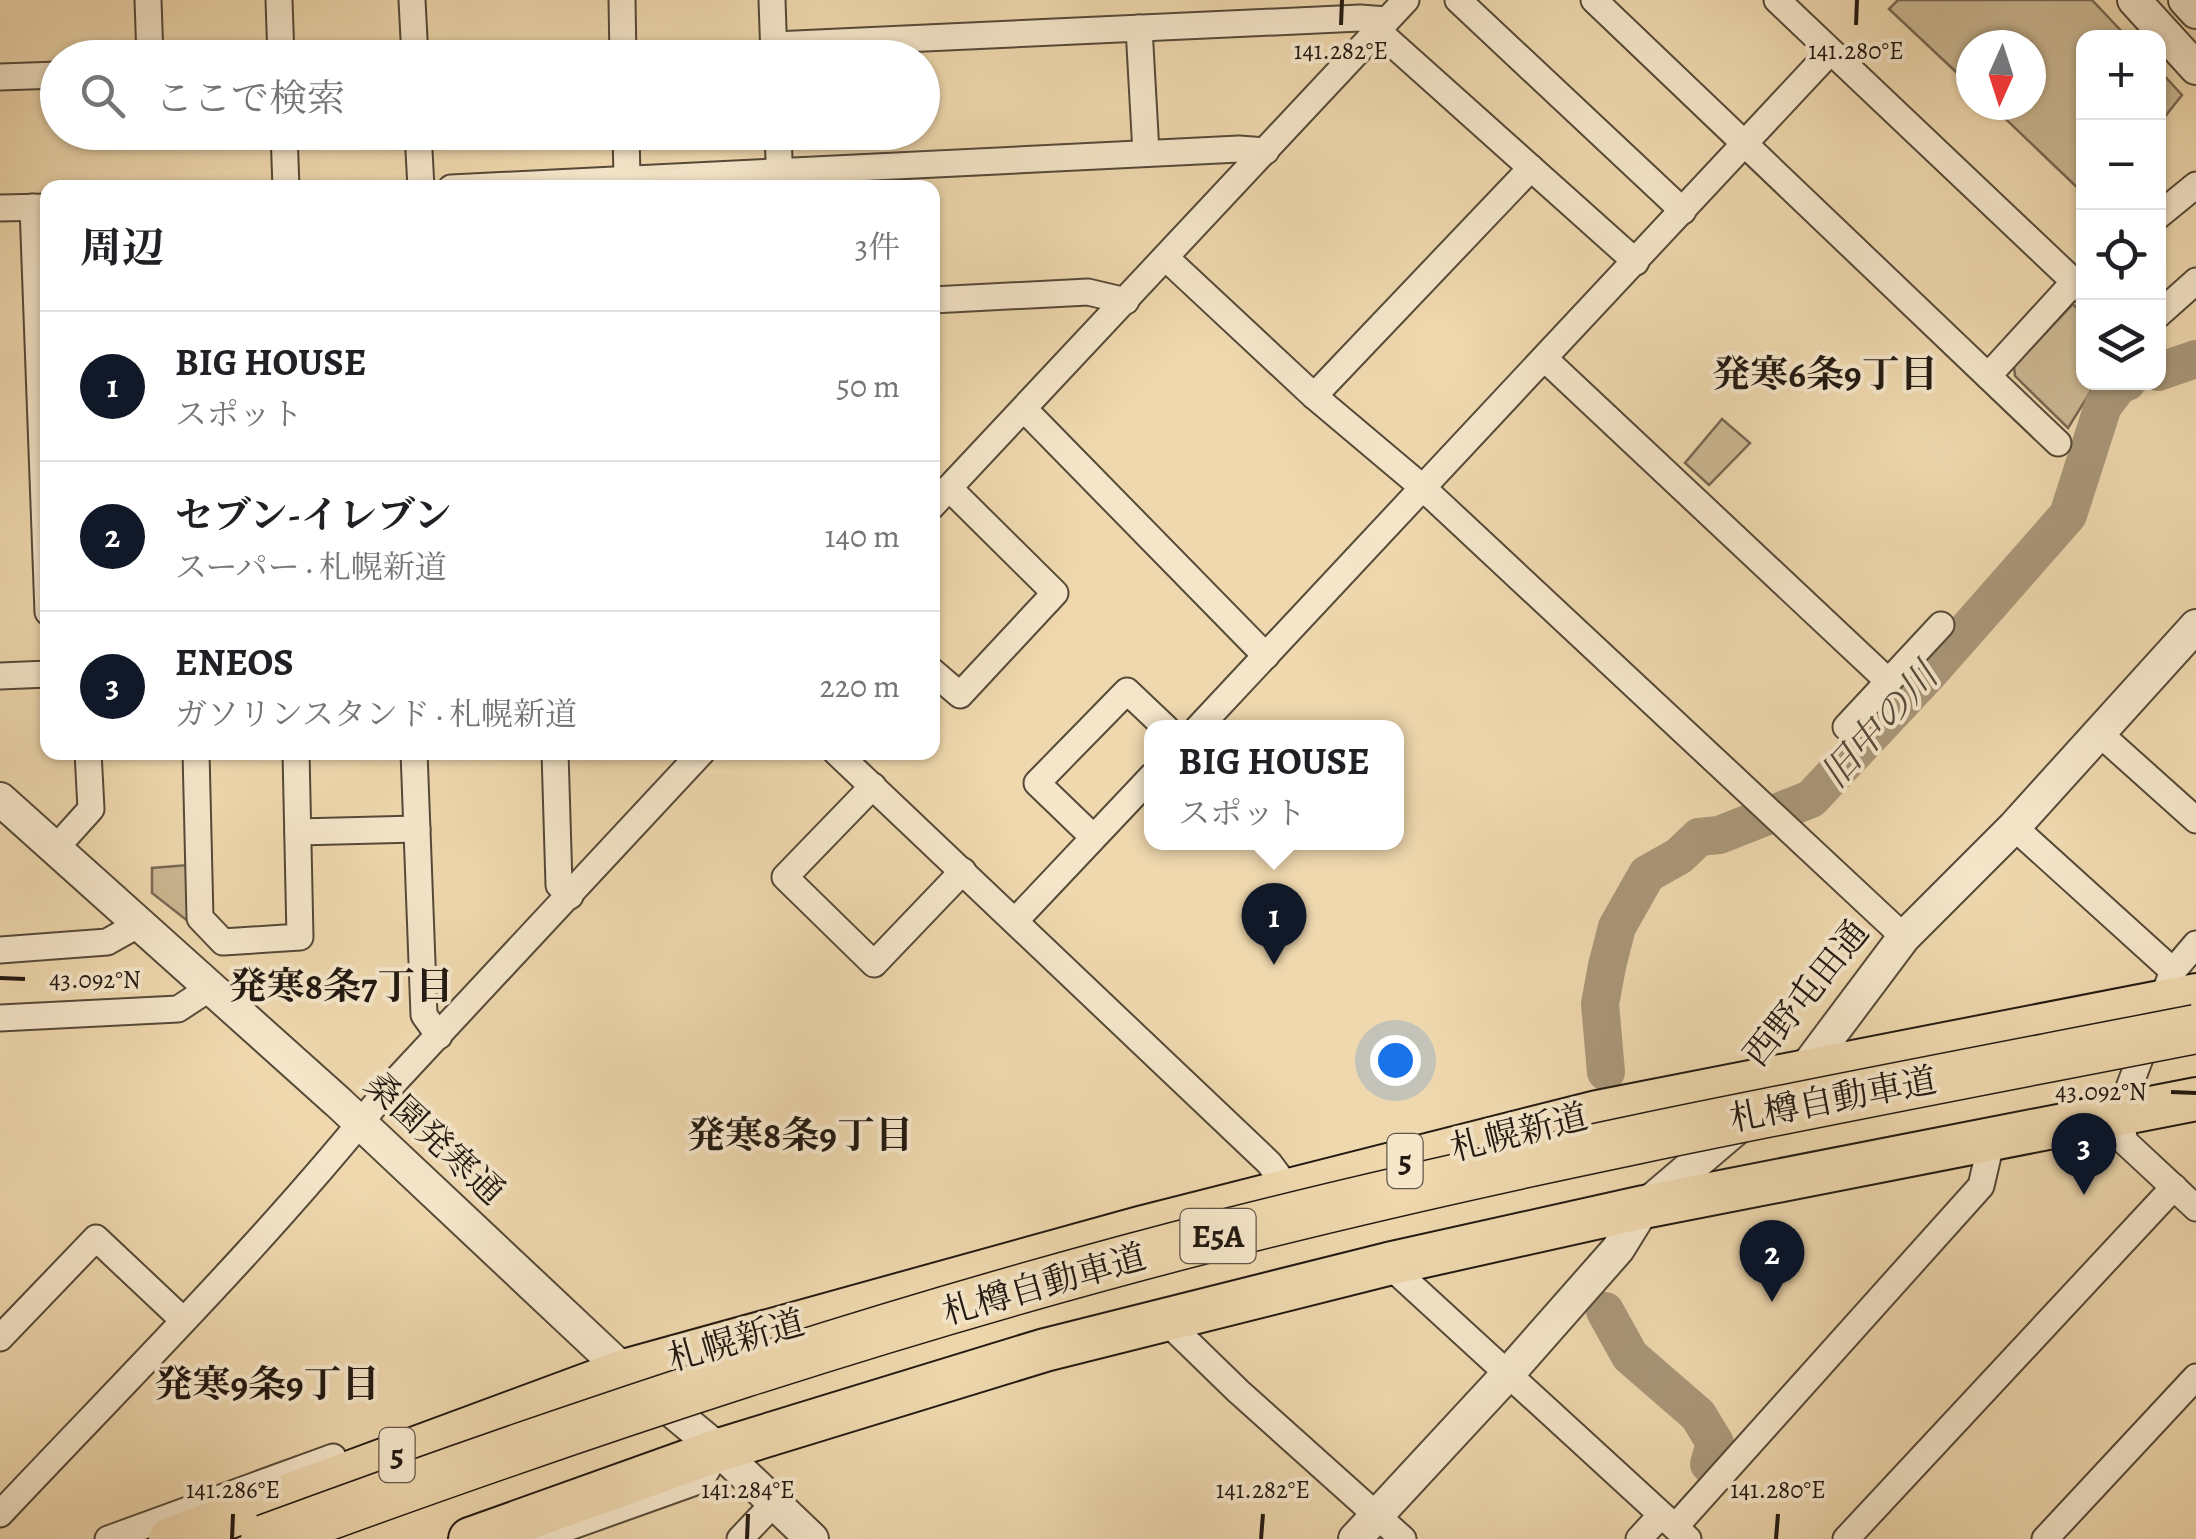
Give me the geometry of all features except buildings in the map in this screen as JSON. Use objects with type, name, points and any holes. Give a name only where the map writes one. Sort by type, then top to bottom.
[{"type":"highway","name":"札幌新道","points":[[170,1539],[624,1371],[1289,1190],[1597,1112],[2181,999]]},
{"type":"highway","name":"札樽自動車道","points":[[265,1539],[698,1387],[974,1302],[1228,1233],[1656,1133],[2181,999]]},
{"type":"highway","name":"札樽自動車道","points":[[350,1539],[706,1418],[987,1333],[1235,1264],[1660,1166],[2196,1060]]},
{"type":"highway","points":[[470,1539],[719,1450],[1045,1350],[1388,1264],[1644,1206],[2196,1099]]},
{"type":"street","points":[[148,0],[149,40]]},
{"type":"street","points":[[278,0],[280,40]]},
{"type":"street","points":[[412,0],[414,40]]},
{"type":"street","points":[[622,0],[623,40]]},
{"type":"street","points":[[772,0],[774,40]]},
{"type":"street","points":[[940,679],[960,696],[1055,592],[941,497],[1406,0]]},
{"type":"street","points":[[1458,0],[1683,211]]},
{"type":"street","points":[[1594,0],[2058,443]]},
{"type":"street","points":[[1777,0],[2076,282]]},
{"type":"street","points":[[2134,0],[2196,68]]},
{"type":"street","points":[[2185,0],[2196,12]]},
{"type":"street","points":[[940,41],[1139,28],[1241,12],[1304,10],[1382,25],[1636,262]]},
{"type":"street","points":[[1139,28],[1146,153]]},
{"type":"street","points":[[1206,720],[1830,52]]},
{"type":"street","points":[[0,77],[40,76]]},
{"type":"street","points":[[285,150],[286,180]]},
{"type":"street","points":[[419,150],[421,180]]},
{"type":"street","points":[[626,150],[627,178]]},
{"type":"street","points":[[779,150],[780,179]]},
{"type":"street","points":[[592,180],[780,179],[1146,153],[1266,151]]},
{"type":"street","points":[[1314,396],[1531,168]]},
{"type":"street","points":[[2165,210],[2196,185]]},
{"type":"street","points":[[0,208],[40,207]]},
{"type":"street","points":[[1166,258],[1314,396],[1422,487],[1904,937]]},
{"type":"street","points":[[2166,308],[2196,281]]},
{"type":"street","points":[[1988,376],[2076,290]]},
{"type":"street","points":[[940,300],[1088,292],[1126,301]]},
{"type":"street","points":[[1546,359],[1888,681]]},
{"type":"street","points":[[1025,410],[1266,656]]},
{"type":"street","points":[[1846,728],[1941,625]]},
{"type":"street","name":"西野屯田通","points":[[1355,1539],[1618,1250],[1644,1206],[1802,1073],[1904,937],[2014,827],[2194,634]]},
{"type":"street","points":[[0,676],[40,674]]},
{"type":"street","points":[[1093,837],[1037,784],[1127,691],[1158,720]]},
{"type":"street","points":[[2099,733],[2196,820]]},
{"type":"street","points":[[56,849],[91,809],[88,760]]},
{"type":"street","points":[[196,760],[200,918],[223,942],[300,936],[296,760]]},
{"type":"street","points":[[414,760],[424,1016],[439,1036]]},
{"type":"street","points":[[555,760],[559,885],[570,896]]},
{"type":"street","points":[[0,1514],[183,1320],[695,760]]},
{"type":"street","points":[[845,760],[1269,1163],[1289,1190]]},
{"type":"street","points":[[1016,920],[1144,784]]},
{"type":"street","points":[[873,786],[785,877],[874,964],[963,871]]},
{"type":"street","name":"桑園発寒通","points":[[0,799],[360,1123],[624,1371],[719,1450],[812,1539]]},
{"type":"street","points":[[2014,827],[2181,999]]},
{"type":"street","points":[[298,832],[417,829]]},
{"type":"street","points":[[0,950],[107,942],[138,924]]},
{"type":"street","points":[[2196,944],[2181,999],[2119,1114],[2125,1142],[2196,1208]]},
{"type":"street","points":[[0,1018],[178,1009],[210,988]]},
{"type":"street","points":[[1639,1539],[1675,1527],[1981,1186],[1992,1139]]},
{"type":"street","points":[[1846,1539],[2174,1187]]},
{"type":"street","points":[[0,1338],[96,1238],[183,1320]]},
{"type":"street","points":[[1388,1264],[1675,1527]]},
{"type":"street","points":[[1164,1320],[1403,1539]]},
{"type":"street","points":[[108,1539],[583,1365],[624,1371]]},
{"type":"street","points":[[2046,1539],[2196,1377]]},
{"type":"street","points":[[536,1539],[701,1480],[719,1450]]},
{"type":"street","points":[[740,1539],[775,1502]]},
{"type":"shaded area","points":[[1898,0],[2092,0],[2120,30],[2076,30],[2076,186],[2007,120],[2046,120],[2046,30],[1956,30],[1956,72],[1889,9]]},
{"type":"shaded area","points":[[2166,78],[2182,95],[2166,115]]},
{"type":"shaded area","points":[[2073,304],[2076,390],[2092,390],[2068,428],[2015,376],[2014,366]]},
{"type":"shaded area","points":[[1722,419],[1750,443],[1709,485],[1685,463]]},
{"type":"shaded area","points":[[188,865],[189,922],[152,893],[152,868]]},
{"type":"waterway","name":"旧中の川","points":[[2166,369],[2196,359]]},
{"type":"waterway","name":"旧中の川","points":[[1606,1072],[1600,1004],[1607,966],[1617,927],[1647,874],[1679,856],[1699,837],[1719,835],[1811,799],[1930,672],[2068,515],[2103,406],[2115,390]]},
{"type":"waterway","name":"旧中の川","points":[[1605,1311],[1630,1356],[1698,1415],[1715,1443],[1709,1464]]},
{"type":"place","name":"BIG HOUSE","points":[[1274,965]]},
{"type":"place","name":"ENEOS","points":[[2084,1195]]},
{"type":"place","name":"セブン-イレブン","points":[[1772,1302]]},
{"type":"district","name":"発寒6条9丁目","points":[[1825,374]]},
{"type":"district","name":"発寒8条7丁目","points":[[341,986]]},
{"type":"district","name":"発寒8条9丁目","points":[[800,1135]]},
{"type":"district","name":"発寒9条9丁目","points":[[267,1384]]}]
